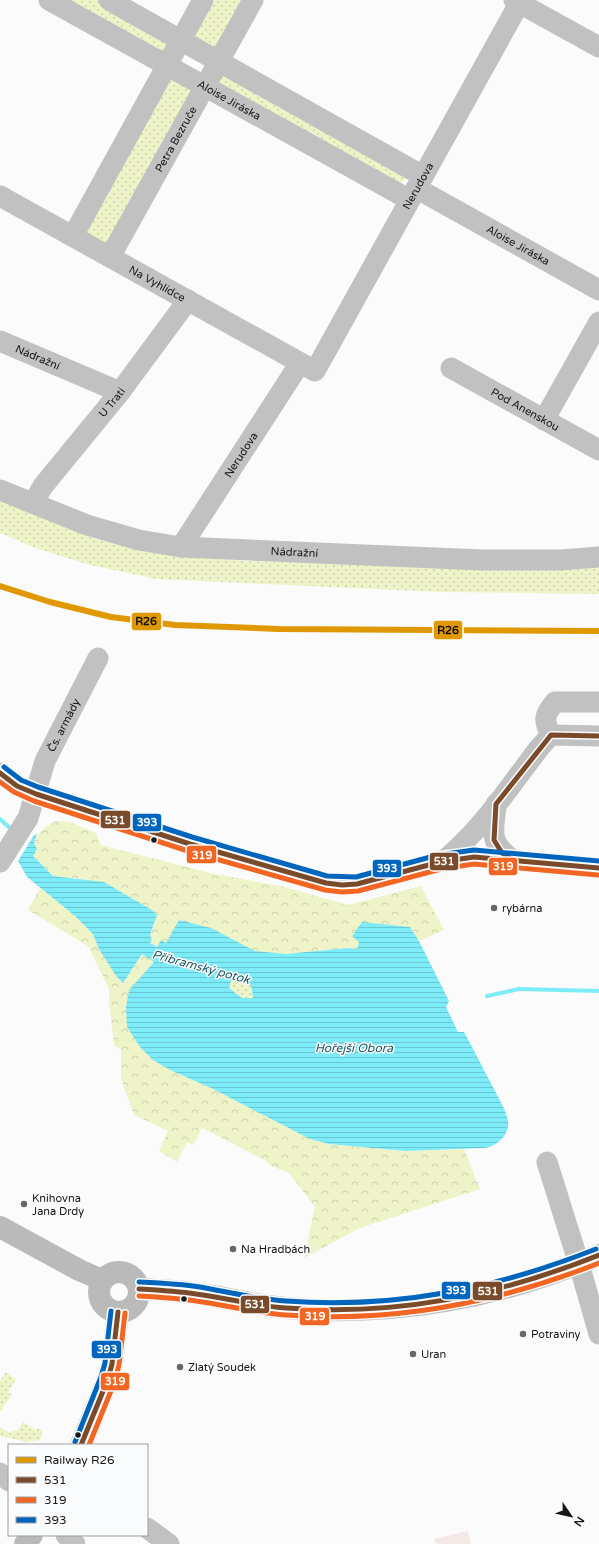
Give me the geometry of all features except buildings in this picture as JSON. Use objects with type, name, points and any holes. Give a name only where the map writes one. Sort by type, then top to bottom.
[{"type":"main road","points":[[0,1227],[79,1270],[102,1280]]},
{"type":"main road","points":[[139,1289],[176,1291],[286,1308],[351,1311],[394,1309],[437,1304],[479,1294],[549,1275],[599,1255]]},
{"type":"main road","points":[[113,1272],[127,1273],[137,1282],[139,1289],[134,1306],[124,1312],[110,1310],[101,1301],[98,1294],[102,1280],[113,1272]]},
{"type":"main road","points":[[81,1444],[108,1379],[112,1364],[118,1312]]},
{"type":"main road","points":[[25,1544],[31,1536]]},
{"type":"street","name":"Aloise Jiráska","points":[[49,0],[205,87],[416,188],[599,290]]},
{"type":"street","name":"Aloise Jiráska","points":[[109,0],[219,61],[416,188]]},
{"type":"street","points":[[73,236],[203,0]]},
{"type":"street","name":"Petra Bezruče","points":[[110,257],[253,0]]},
{"type":"street","points":[[518,1],[599,47]]},
{"type":"street","name":"Nerudova","points":[[181,547],[307,367],[416,188],[518,1]]},
{"type":"street","name":"Na Vyhlídce","points":[[0,196],[307,367]]},
{"type":"street","name":"U Trati","points":[[33,503],[48,480],[120,392],[188,300]]},
{"type":"street","points":[[544,420],[599,322]]},
{"type":"street","name":"Nádražní","points":[[0,341],[120,392]]},
{"type":"street","name":"Pod Anenskou","points":[[451,368],[599,450]]},
{"type":"street","name":"Nádražní","points":[[0,490],[87,525],[139,540],[181,547],[482,560],[561,560],[599,557]]},
{"type":"street","name":"Čs. armády","points":[[2,859],[25,823],[36,794],[45,762],[98,658]]},
{"type":"street","points":[[551,736],[546,725],[546,712],[555,702],[599,702]]},
{"type":"street","points":[[440,862],[465,842],[540,747],[551,736],[599,736]]},
{"type":"street","points":[[0,773],[17,786],[36,794],[190,844],[326,883],[342,885],[357,884],[440,862],[474,857],[599,868]]},
{"type":"street","points":[[496,804],[494,840],[502,852],[513,860]]},
{"type":"street","points":[[547,1162],[599,1334]]},
{"type":"street","points":[[0,1473],[8,1479]]},
{"type":"street","points":[[148,1529],[169,1544]]},
{"type":"street","points":[[67,1536],[75,1544]]},
{"type":"shaded area","points":[[468,1531],[471,1544],[436,1544],[434,1539]]},
{"type":"green space","points":[[62,0],[98,0],[170,39],[162,54]]},
{"type":"green space","points":[[207,0],[247,0],[217,54],[187,36]]},
{"type":"green space","points":[[223,70],[407,175],[400,186],[215,85]]},
{"type":"green space","points":[[165,74],[195,90],[109,247],[80,230]]},
{"type":"green space","points":[[0,500],[96,539],[175,556],[247,561],[566,567],[599,565],[599,594],[442,592],[156,579],[90,565],[35,548],[0,533]]},
{"type":"green space","points":[[56,821],[70,822],[96,833],[101,845],[214,874],[281,886],[348,905],[421,886],[444,930],[419,941],[410,927],[359,942],[358,949],[332,949],[294,954],[281,954],[255,951],[239,944],[211,928],[157,947],[150,943],[152,940],[150,935],[155,923],[85,879],[53,876],[33,855],[37,849],[34,844],[40,833],[45,827]]},
{"type":"green space","points":[[40,888],[75,916],[93,934],[99,949],[124,982],[142,954],[154,962],[129,990],[153,1060],[170,1070],[211,1088],[310,1139],[329,1144],[405,1151],[464,1149],[480,1189],[360,1228],[304,1258],[315,1207],[289,1173],[269,1165],[268,1162],[202,1128],[193,1145],[187,1142],[177,1162],[159,1151],[168,1131],[134,1115],[121,1079],[121,1050],[114,1045],[109,989],[88,946],[28,910]]},
{"type":"green space","points":[[241,979],[251,985],[253,998],[242,999],[229,988],[231,981]]},
{"type":"green space","points":[[5,1372],[16,1379],[8,1392],[12,1395],[0,1412],[0,1381]]},
{"type":"green space","points":[[23,1422],[36,1430],[38,1428],[42,1430],[40,1440],[27,1442],[0,1436],[0,1427],[8,1432],[18,1430]]},
{"type":"water","name":"Hořejší Obora","points":[[37,834],[34,843],[37,849],[33,856],[53,876],[104,882],[152,910],[157,915],[150,935],[152,940],[150,943],[157,947],[161,940],[166,943],[179,920],[211,928],[255,951],[286,954],[347,948],[357,949],[359,942],[352,936],[362,922],[410,927],[419,941],[449,1001],[446,1007],[458,1032],[464,1032],[505,1110],[508,1121],[507,1131],[497,1143],[484,1148],[405,1151],[329,1144],[310,1139],[211,1088],[170,1070],[153,1060],[140,1047],[127,1027],[126,1007],[129,990],[154,962],[142,954],[123,983],[116,976],[99,949],[93,934],[75,916],[27,877],[18,861],[34,835]],"holes":[[[241,979],[251,985],[253,998],[242,998],[229,988],[231,981]]]},
{"type":"waterway","name":"Příbramský potok","points":[[0,819],[13,831]]},
{"type":"waterway","name":"Příbramský potok","points":[[487,996],[519,989],[599,991]]},
{"type":"rail line","name":"R26","points":[[0,586],[50,602],[111,617],[175,625],[279,629],[599,631]]},
{"type":"transit line","name":"531","points":[[513,860],[502,853],[494,840],[496,804],[551,735],[599,736]]},
{"type":"transit line","name":"393","points":[[4,767],[21,780],[38,787],[192,837],[327,876],[356,877],[438,855],[474,850],[599,861]]},
{"type":"transit line","name":"531","points":[[0,773],[17,786],[36,794],[190,844],[326,883],[342,885],[357,884],[440,862],[474,857],[599,868]]},
{"type":"transit line","name":"319","points":[[0,782],[14,792],[34,801],[188,851],[325,890],[342,892],[358,891],[441,869],[474,864],[598,875]]},
{"type":"transit line","name":"393","points":[[139,1282],[200,1287],[253,1297],[286,1301],[326,1303],[366,1302],[405,1299],[482,1285],[520,1275],[596,1249]]},
{"type":"transit line","name":"531","points":[[139,1289],[189,1293],[264,1306],[286,1308],[327,1310],[367,1309],[406,1306],[484,1292],[523,1282],[599,1255]]},
{"type":"transit line","name":"319","points":[[139,1296],[189,1300],[263,1313],[326,1317],[366,1316],[406,1313],[484,1299],[523,1289],[599,1263]]},
{"type":"transit line","name":"393","points":[[75,1442],[101,1377],[105,1363],[111,1311]]},
{"type":"transit line","name":"531","points":[[81,1444],[108,1379],[112,1364],[118,1312]]},
{"type":"transit line","name":"319","points":[[89,1444],[115,1381],[119,1365],[125,1313]]},
{"type":"place","name":"rybárna","points":[[494,908]]},
{"type":"place","name":"Knihovna Jana Drdy","points":[[24,1204]]},
{"type":"place","name":"Na Hradbách","points":[[233,1249]]},
{"type":"place","name":"Potraviny","points":[[523,1334]]},
{"type":"place","name":"Uran","points":[[413,1354]]},
{"type":"place","name":"Zlatý Soudek","points":[[180,1367]]}]
